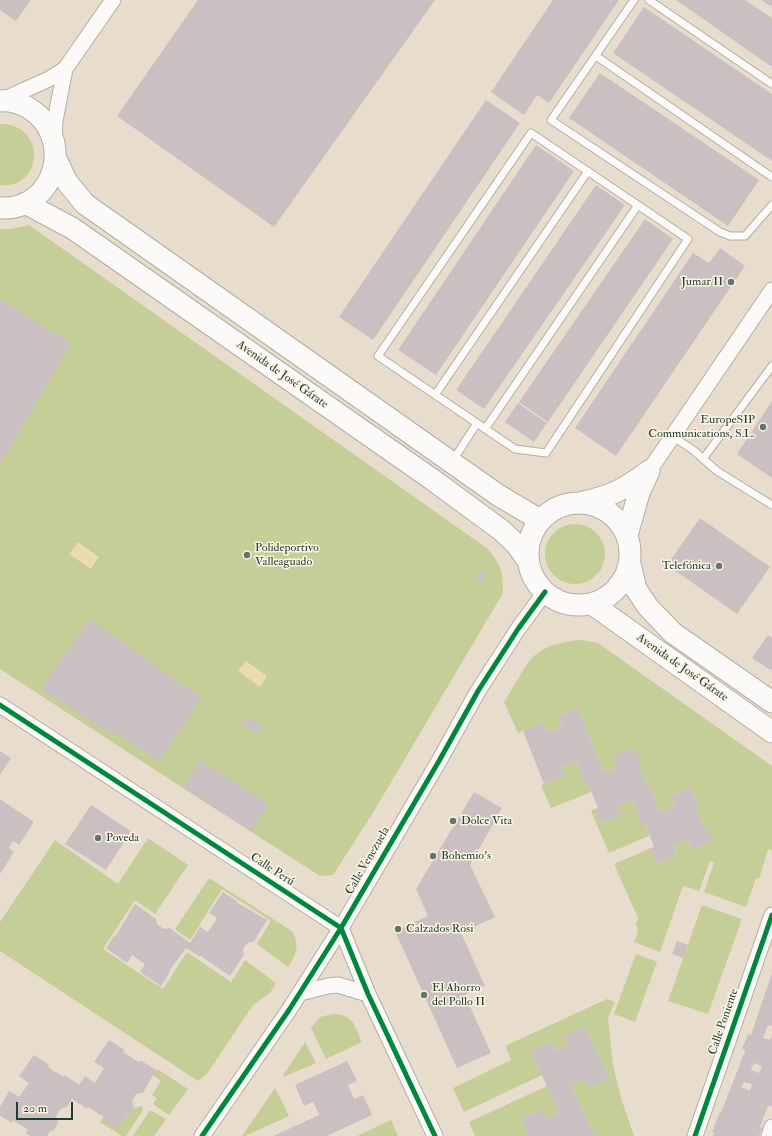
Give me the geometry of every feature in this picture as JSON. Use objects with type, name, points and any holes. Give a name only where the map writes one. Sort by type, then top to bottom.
[{"type":"main road","points":[[2,101],[20,104],[35,112],[47,125],[67,182],[85,204],[498,495],[540,520]]},
{"type":"main road","points":[[0,208],[9,208],[25,203],[40,193],[51,177],[55,150]]},
{"type":"main road","name":"Avenida de José Gárate","points":[[25,203],[72,228],[433,480],[502,530],[516,544],[528,561]]},
{"type":"main road","points":[[583,502],[601,507],[616,518],[627,534],[630,549],[630,564],[625,578],[616,590],[605,599],[592,604],[575,605],[559,601],[545,592],[537,583],[531,572],[528,561],[528,546],[532,532],[540,520],[550,511],[562,505],[603,498],[616,493],[630,486],[649,471]]},
{"type":"main road","points":[[627,534],[639,493],[649,471]]},
{"type":"main road","name":"Avenida de José Gárate","points":[[630,564],[636,589],[648,608],[673,633],[772,702]]},
{"type":"main road","name":"Avenida de José Gárate","points":[[592,604],[772,732]]},
{"type":"street","points":[[2,101],[49,79],[65,69],[113,0]]},
{"type":"street","points":[[55,150],[55,120],[65,69]]},
{"type":"street","points":[[649,471],[772,290]]},
{"type":"street","name":"Calle Venezuela","points":[[202,1136],[300,992],[341,928],[439,761],[478,691],[518,629],[545,592]]},
{"type":"street","name":"Calle Perú","points":[[0,705],[341,928]]},
{"type":"street","name":"Calle Poniente","points":[[695,1136],[772,915]]},
{"type":"street","points":[[341,928],[368,994],[435,1136]]},
{"type":"street","points":[[300,992],[338,985],[368,994]]},
{"type":"street","points":[[769,1136],[772,1128]]},
{"type":"lane","points":[[634,0],[551,120],[720,232],[730,236],[745,236],[772,205]]},
{"type":"lane","points":[[649,0],[772,84]]},
{"type":"lane","points":[[596,56],[772,177]]},
{"type":"lane","points":[[531,133],[638,205],[688,239],[546,453],[515,449],[378,356],[531,133]]},
{"type":"lane","points":[[435,395],[588,171]]},
{"type":"lane","points":[[485,429],[638,205]]},
{"type":"lane","points":[[703,459],[772,366]]},
{"type":"lane","points":[[452,462],[477,423]]},
{"type":"lane","points":[[672,436],[717,471],[772,505]]},
{"type":"green space","points":[[0,124],[15,127],[26,134],[32,144],[34,156],[32,168],[25,177],[15,184],[0,185]]},
{"type":"green space","name":"Polideportivo Valleaguado","points":[[29,225],[488,549],[499,565],[503,580],[503,593],[374,811],[333,875],[320,876],[0,669],[0,229],[11,229]]},
{"type":"green space","points":[[569,524],[581,524],[597,532],[603,542],[605,554],[603,566],[597,576],[581,584],[569,584],[553,576],[545,560],[545,548],[553,532]]},
{"type":"green space","points":[[582,640],[598,643],[772,766],[772,851],[768,849],[759,879],[756,878],[746,907],[704,892],[714,863],[710,861],[699,891],[683,886],[660,952],[634,942],[638,931],[636,924],[638,918],[614,864],[651,848],[657,863],[677,855],[674,846],[688,840],[692,849],[712,841],[707,827],[704,828],[695,805],[698,804],[691,788],[671,796],[675,806],[660,812],[651,787],[648,788],[638,765],[641,764],[618,767],[604,772],[578,708],[558,716],[562,727],[547,732],[543,722],[518,733],[504,702],[526,666],[533,657],[543,649],[569,641]]},
{"type":"green space","points":[[576,761],[586,786],[589,785],[591,792],[551,808],[541,785],[565,776],[561,767]]},
{"type":"green space","points":[[632,800],[642,825],[645,824],[649,836],[609,853],[591,811],[595,809],[601,823],[621,815],[618,806]]},
{"type":"green space","points":[[148,838],[188,865],[155,914],[135,900],[103,949],[163,989],[187,952],[231,982],[245,960],[276,983],[270,993],[253,1005],[207,1074],[198,1081],[0,951],[0,922],[55,840],[118,884]]},
{"type":"green space","points":[[209,878],[293,932],[296,942],[296,950],[288,967],[257,944],[271,921],[222,889],[190,940],[175,929]]},
{"type":"green space","points":[[702,905],[742,919],[708,1014],[668,1001]]},
{"type":"green space","points":[[636,954],[657,962],[635,1022],[614,1014]]},
{"type":"green space","points":[[607,999],[615,1002],[608,1018],[613,1065],[621,1098],[634,1136],[595,1136],[571,1085],[585,1079],[589,1088],[609,1079],[585,1026],[565,1036],[569,1045],[556,1051],[551,1042],[531,1051],[542,1075],[464,1112],[453,1088],[511,1060],[505,1046]]},
{"type":"green space","points":[[333,1014],[345,1016],[349,1019],[355,1026],[362,1042],[326,1059],[311,1028],[320,1017]]},
{"type":"green space","points":[[305,1042],[316,1063],[283,1077],[284,1074]]},
{"type":"green space","points":[[156,1070],[159,1070],[188,1089],[169,1115],[153,1104],[157,1098],[152,1095],[161,1081],[153,1075]]},
{"type":"green space","points":[[547,1086],[559,1113],[546,1119],[541,1110],[521,1119],[529,1136],[475,1136],[469,1122]]},
{"type":"green space","points":[[275,1088],[289,1116],[242,1136]]},
{"type":"green space","points":[[142,1106],[143,1110],[126,1136],[122,1136],[100,1122],[102,1119],[128,1116],[134,1108]]},
{"type":"green space","points":[[150,1110],[166,1119],[154,1136],[133,1136]]},
{"type":"green space","points":[[391,1120],[398,1136],[357,1136]]},
{"type":"sand","points":[[78,542],[99,557],[91,569],[69,554]]},
{"type":"sand","points":[[246,661],[267,676],[260,687],[238,671]]},
{"type":"building","points":[[0,0],[31,0],[16,21],[0,10]]},
{"type":"building","points":[[198,0],[435,0],[274,227],[117,116]]},
{"type":"building","points":[[553,0],[619,0],[549,103],[537,95],[524,115],[491,92]]},
{"type":"building","points":[[676,0],[745,0],[772,18],[772,67]]},
{"type":"building","points":[[761,0],[772,0],[772,7]]},
{"type":"building","points":[[644,7],[772,94],[772,161],[613,53]]},
{"type":"building","points":[[600,73],[759,180],[728,226],[569,118]]},
{"type":"building","points":[[486,100],[520,123],[373,340],[339,317]]},
{"type":"building","points":[[536,145],[574,171],[436,375],[398,350]]},
{"type":"building","points":[[596,185],[625,205],[484,409],[456,390]]},
{"type":"building","points":[[645,219],[673,239],[548,422],[519,402]]},
{"type":"building","points":[[720,248],[745,266],[616,456],[575,428],[693,253],[709,263]]},
{"type":"building","points":[[0,299],[71,343],[0,465]]},
{"type":"building","name":"EuropeSIP Communications, S.L.","points":[[772,401],[772,478],[737,454]]},
{"type":"building","points":[[518,403],[547,423],[534,442],[505,422]]},
{"type":"building","name":"Telefónica","points":[[700,518],[770,567],[737,614],[667,565]]},
{"type":"building","points":[[482,570],[488,574],[481,583],[476,579]]},
{"type":"building","points":[[90,619],[202,698],[159,761],[115,733],[109,733],[41,689]]},
{"type":"building","points":[[768,635],[772,638],[772,671],[752,658]]},
{"type":"building","points":[[578,708],[604,772],[618,767],[614,756],[635,748],[641,764],[638,765],[648,788],[651,787],[660,812],[675,806],[671,796],[691,788],[698,804],[695,805],[704,828],[707,827],[713,841],[692,849],[688,840],[674,846],[677,855],[657,863],[651,848],[654,847],[645,824],[642,826],[632,800],[618,806],[622,815],[601,823],[595,809],[598,808],[589,785],[586,786],[576,761],[561,767],[565,776],[544,784],[523,731],[543,722],[547,732],[562,727],[558,716]]},
{"type":"building","points":[[245,718],[250,721],[252,718],[263,726],[257,734],[241,724]]},
{"type":"building","points":[[0,751],[11,758],[0,775]]},
{"type":"building","points":[[200,760],[269,804],[251,831],[183,788]]},
{"type":"building","points":[[474,792],[502,808],[470,865],[495,917],[461,933],[485,986],[465,995],[491,1053],[457,1068],[395,931],[428,916],[416,889]]},
{"type":"building","points":[[0,799],[34,822],[19,845],[13,841],[9,848],[14,852],[0,874]]},
{"type":"building","name":"Poveda","points":[[91,805],[131,831],[106,870],[65,844]]},
{"type":"building","points":[[223,892],[237,901],[236,902],[267,920],[254,941],[245,946],[243,950],[244,955],[230,976],[201,956],[200,957],[186,948],[169,971],[170,972],[161,986],[140,972],[145,964],[132,955],[127,963],[106,948],[135,904],[156,919],[157,924],[161,927],[164,929],[170,928],[190,943],[200,927],[208,932],[217,918],[209,913]]},
{"type":"building","points":[[677,941],[688,945],[683,958],[672,954]]},
{"type":"building","points":[[772,973],[772,1026],[768,1025],[763,1038],[770,1040],[772,1035],[772,1105],[771,1107],[768,1106],[760,1127],[762,1128],[759,1136],[713,1136],[714,1133],[712,1132],[745,1051],[742,1049],[748,1034],[751,1035]],"holes":[[[754,1063],[762,1066],[759,1073],[751,1070]],[[744,1082],[752,1084],[750,1091],[741,1087]]]},
{"type":"building","points":[[585,1026],[609,1079],[589,1088],[585,1079],[571,1085],[595,1136],[529,1136],[521,1119],[541,1110],[546,1119],[559,1113],[531,1051],[551,1042],[556,1051],[569,1045],[564,1036]]},
{"type":"building","points":[[109,1040],[125,1050],[123,1052],[156,1070],[143,1093],[136,1094],[132,1101],[134,1108],[128,1116],[127,1115],[118,1129],[102,1119],[104,1117],[88,1107],[87,1109],[72,1099],[67,1107],[61,1109],[56,1116],[58,1123],[53,1131],[51,1130],[47,1136],[30,1136],[26,1133],[28,1130],[13,1120],[12,1123],[0,1116],[0,1107],[9,1091],[19,1097],[29,1083],[19,1076],[34,1055],[63,1077],[65,1075],[79,1085],[85,1076],[95,1083],[104,1068],[94,1062]]},
{"type":"building","points":[[347,1061],[357,1081],[348,1085],[354,1099],[363,1095],[372,1115],[327,1136],[273,1136],[319,1115],[313,1102],[304,1106],[295,1085]]},
{"type":"cycle path","points":[[202,1136],[289,1010],[341,928],[439,761],[478,691],[518,629],[545,592]]},
{"type":"cycle path","points":[[0,705],[341,928],[368,994],[435,1136]]},
{"type":"cycle path","points":[[695,1136],[772,915]]},
{"type":"place","name":"Jumar II","points":[[731,282]]},
{"type":"place","name":"EuropeSIP Communications, S.L.","points":[[763,427]]},
{"type":"place","name":"Polideportivo Valleaguado","points":[[247,555]]},
{"type":"place","name":"Telefónica","points":[[719,566]]},
{"type":"place","name":"Dolce Vita","points":[[453,821]]},
{"type":"place","name":"Poveda","points":[[98,838]]},
{"type":"place","name":"Bohemio’s","points":[[433,856]]},
{"type":"place","name":"Calzados Rosi","points":[[398,929]]},
{"type":"place","name":"El Ahorro del Pollo II","points":[[424,995]]}]
